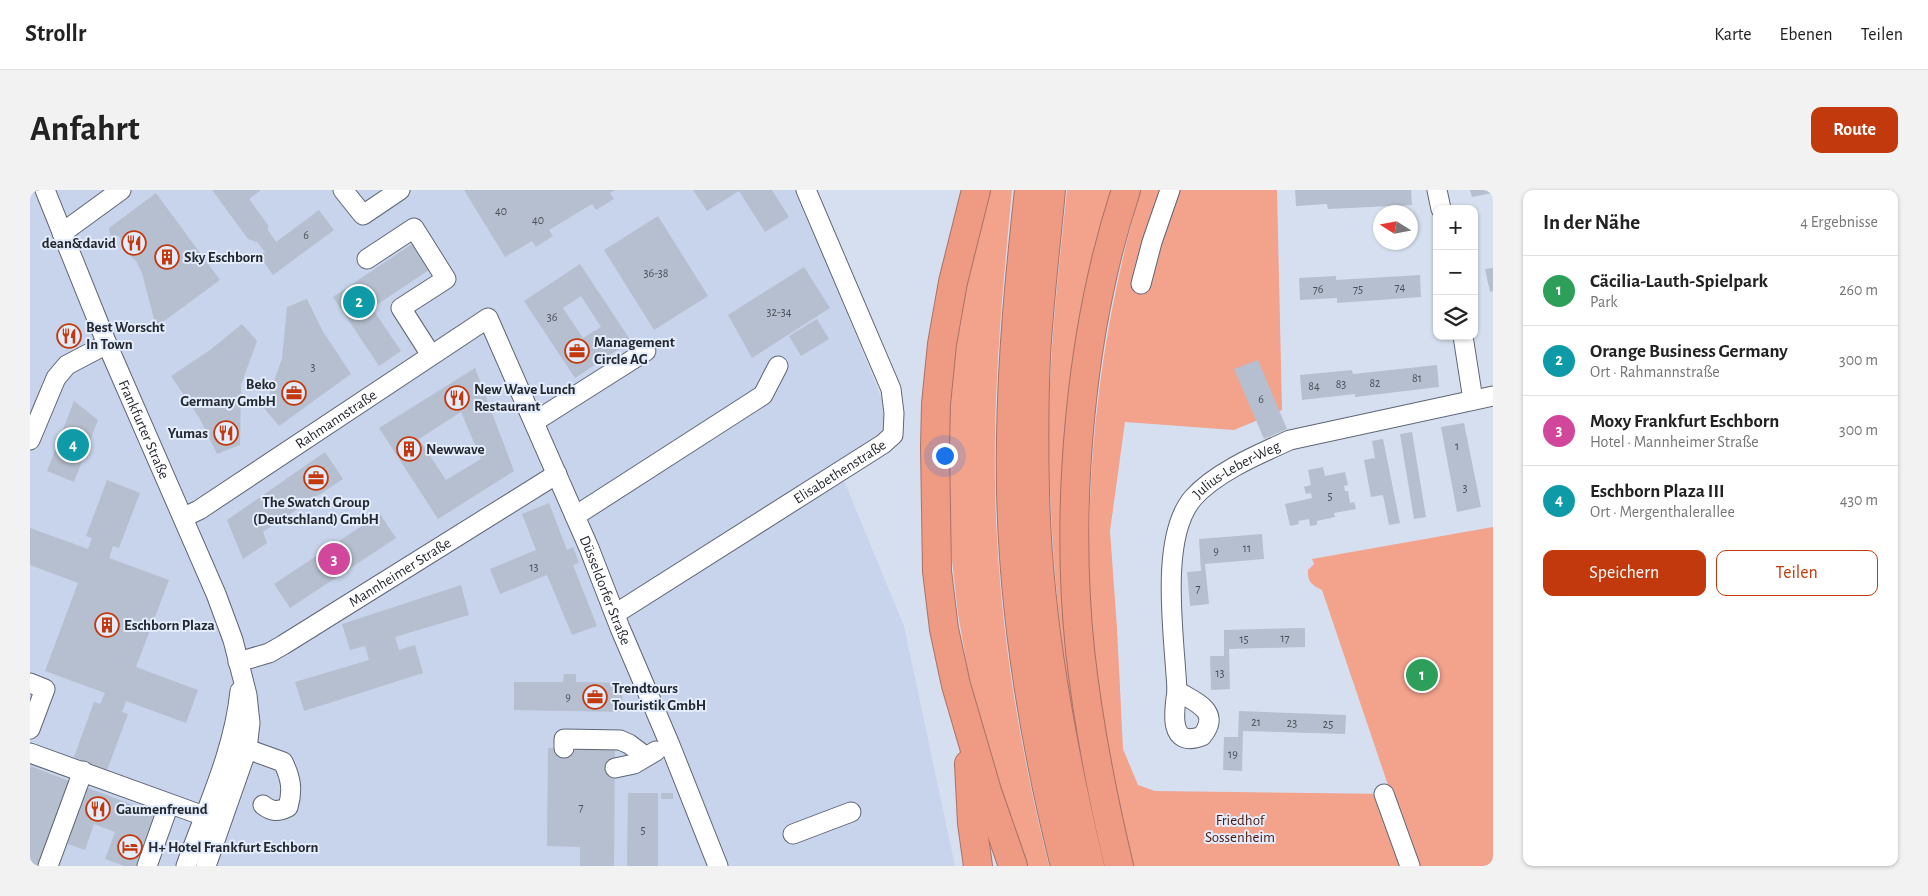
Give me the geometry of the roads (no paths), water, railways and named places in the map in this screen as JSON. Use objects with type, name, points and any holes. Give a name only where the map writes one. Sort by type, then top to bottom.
[{"type":"highway","points":[[964,190],[948,252],[935,430],[936,571],[944,629],[956,685],[990,799],[1014,866]]},
{"type":"highway","points":[[942,344],[953,282],[976,190]]},
{"type":"highway","points":[[1029,190],[1019,283],[1011,439],[1016,583],[1024,660],[1036,740],[1065,866]]},
{"type":"highway","points":[[1051,190],[1036,356],[1035,494],[1040,580],[1048,653],[1061,735],[1090,866]]},
{"type":"highway","points":[[1119,866],[1106,813],[1090,722],[1080,650],[1075,578],[1078,461],[1089,346],[1104,272],[1126,190]]},
{"type":"highway","points":[[968,725],[969,786],[978,866]]},
{"type":"street","name":"Frankfurter Straße","points":[[45,190],[108,344],[184,517],[225,618],[248,695],[250,714],[247,749],[206,866]]},
{"type":"street","points":[[62,233],[121,190]]},
{"type":"street","points":[[343,190],[363,215],[400,190]]},
{"type":"street","name":"Elisabethenstraße","points":[[614,614],[883,444],[893,435],[894,413],[891,389],[806,190]]},
{"type":"street","points":[[1141,284],[1152,242],[1170,190]]},
{"type":"street","points":[[1438,190],[1440,205]]},
{"type":"street","points":[[367,259],[414,228],[446,279],[401,308],[431,355]]},
{"type":"street","name":"Düsseldorfer Straße","points":[[488,318],[575,516],[718,865]]},
{"type":"street","name":"Rahmannstraße","points":[[184,517],[199,510],[488,318]]},
{"type":"street","points":[[1464,340],[1473,400]]},
{"type":"street","points":[[30,440],[56,378],[67,365],[108,344]]},
{"type":"street","points":[[534,422],[646,351]]},
{"type":"street","points":[[575,516],[763,395],[778,366]]},
{"type":"street","name":"Julius-Leber-Weg","points":[[1177,691],[1171,595],[1172,560],[1178,525],[1192,499],[1222,475],[1290,440],[1493,396]]},
{"type":"street","name":"Mannheimer Straße","points":[[240,666],[282,645],[557,474]]},
{"type":"street","name":"Frankfurter Straße","points":[[186,866],[229,749],[239,700],[240,666]]},
{"type":"street","points":[[30,683],[45,689],[30,729]]},
{"type":"street","points":[[564,748],[564,739],[620,740],[645,756]]},
{"type":"street","points":[[615,768],[634,764],[645,756],[670,744]]},
{"type":"street","points":[[247,749],[283,762],[290,776],[292,794],[288,807],[280,811],[270,810],[263,805]]},
{"type":"street","points":[[30,753],[56,769],[83,771],[204,816]]},
{"type":"street","points":[[48,866],[83,771]]},
{"type":"street","points":[[1384,794],[1410,866]]},
{"type":"street","points":[[147,866],[169,804]]},
{"type":"street","points":[[793,834],[851,812]]},
{"type":"place","name":"dean&david","points":[[134,243]]},
{"type":"place","name":"Sky Eschborn","points":[[167,257]]},
{"type":"place","name":"Orange Business Germany","points":[[359,302]]},
{"type":"place","name":"Best Worscht In Town","points":[[69,336]]},
{"type":"place","name":"Management Circle AG","points":[[577,351]]},
{"type":"place","name":"Beko Germany GmbH","points":[[294,393]]},
{"type":"place","name":"New Wave Lunch Restaurant","points":[[457,398]]},
{"type":"place","name":"Yumas","points":[[226,433]]},
{"type":"place","name":"Eschborn Plaza III","points":[[73,445]]},
{"type":"place","name":"Newwave","points":[[409,449]]},
{"type":"place","name":"The Swatch Group (Deutschland) GmbH","points":[[316,478]]},
{"type":"place","name":"Moxy Frankfurt Eschborn","points":[[334,559]]},
{"type":"place","name":"Eschborn Plaza","points":[[107,625]]},
{"type":"place","name":"Cäcilia-Lauth-Spielpark","points":[[1422,675]]},
{"type":"place","name":"Trendtours Touristik GmbH","points":[[595,697]]},
{"type":"place","name":"Gaumenfreund","points":[[98,809]]},
{"type":"place","name":"H+ Hotel Frankfurt Eschborn","points":[[130,847]]},
{"type":"park label","name":"Friedhof Sossenheim","points":[[1240,828]]}]
